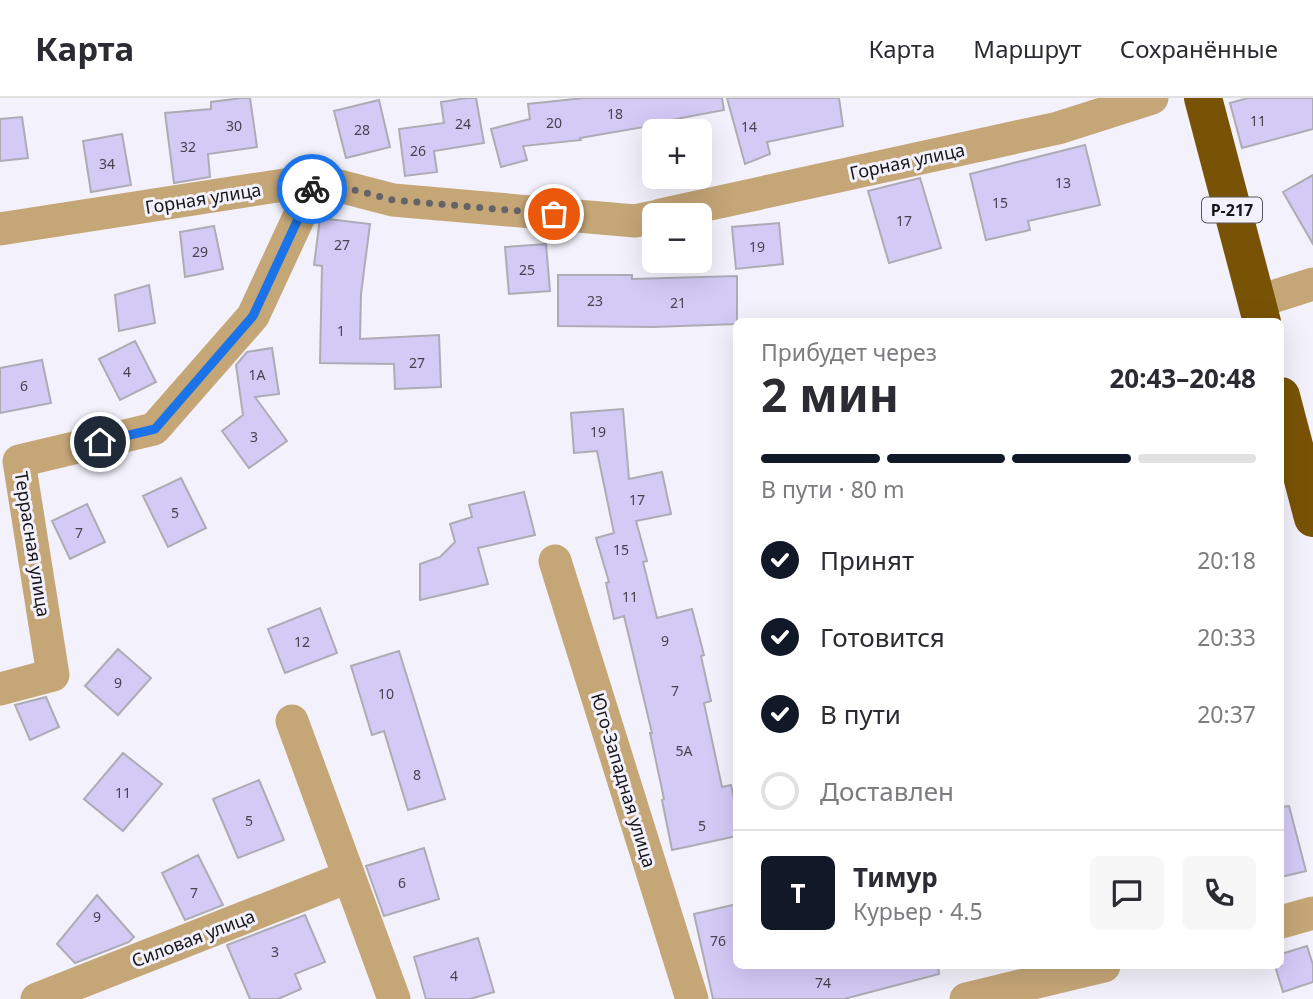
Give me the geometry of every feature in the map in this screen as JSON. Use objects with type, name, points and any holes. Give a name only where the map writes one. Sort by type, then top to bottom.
[{"type":"highway","name":"Р-217","points":[[1203,98],[1259,312]]},
{"type":"highway","points":[[1284,408],[1313,519]]},
{"type":"street","name":"Горная улица","points":[[712,204],[1058,128],[1152,98]]},
{"type":"street","name":"Горная улица","points":[[0,229],[316,180],[393,200],[635,221],[642,219]]},
{"type":"street","name":"Террасная улица","points":[[0,689],[53,675],[19,461],[155,429],[253,316],[316,180]]},
{"type":"street","points":[[1259,312],[1313,284]]},
{"type":"street","name":"Юго-Западная улица","points":[[555,561],[692,999]]},
{"type":"street","points":[[292,721],[394,999]]},
{"type":"street","name":"Силовая улица","points":[[37,999],[348,877]]},
{"type":"street","points":[[1284,921],[1313,914]]},
{"type":"street","points":[[966,999],[1091,969]]},
{"type":"building","points":[[250,98],[257,147],[208,154],[210,177],[174,183],[165,113],[211,109],[211,102]]},
{"type":"building","points":[[476,98],[484,143],[434,151],[437,172],[405,176],[399,129],[444,123],[441,102]]},
{"type":"building","points":[[584,98],[722,98],[724,110],[676,119],[642,119],[642,127],[580,138],[581,140],[523,146],[527,160],[501,167],[491,129],[530,119],[528,104]]},
{"type":"building","points":[[727,98],[839,98],[843,126],[767,142],[770,154],[745,164]]},
{"type":"building","points":[[1248,98],[1313,98],[1313,129],[1242,148],[1230,103]]},
{"type":"building","points":[[379,100],[390,147],[346,158],[334,111]]},
{"type":"building","points":[[22,117],[28,158],[0,161],[0,119]]},
{"type":"building","points":[[122,134],[131,185],[91,192],[83,141]]},
{"type":"building","points":[[1085,145],[1100,205],[1028,221],[1030,230],[986,240],[970,174]]},
{"type":"building","points":[[1313,175],[1313,244],[1283,192]]},
{"type":"building","points":[[920,178],[941,248],[889,263],[868,191]]},
{"type":"building","points":[[320,218],[370,224],[361,294],[360,339],[439,335],[441,387],[395,389],[394,364],[320,363],[322,266],[314,265]]},
{"type":"building","points":[[779,223],[783,264],[736,269],[732,227]]},
{"type":"building","points":[[214,226],[223,269],[185,277],[180,232]]},
{"type":"building","points":[[546,244],[550,291],[509,294],[505,247]]},
{"type":"building","points":[[558,275],[632,275],[632,279],[737,276],[737,318],[733,318],[733,324],[558,326]]},
{"type":"building","points":[[149,285],[155,323],[119,331],[115,295]]},
{"type":"building","points":[[135,341],[156,382],[120,400],[99,359]]},
{"type":"building","points":[[272,348],[279,394],[255,397],[287,441],[249,468],[222,431],[243,415],[236,365],[247,352]]},
{"type":"building","points":[[42,360],[51,403],[0,413],[0,368]]},
{"type":"building","points":[[623,409],[629,479],[662,472],[671,514],[636,521],[647,561],[643,562],[657,618],[692,609],[704,655],[701,656],[711,701],[704,703],[722,787],[731,785],[733,795],[733,837],[672,850],[652,733],[624,616],[614,619],[606,583],[609,582],[596,538],[614,533],[597,451],[574,453],[571,413]]},
{"type":"building","points":[[181,478],[206,528],[168,547],[143,496]]},
{"type":"building","points":[[524,492],[535,535],[478,548],[488,584],[420,600],[420,564],[440,557],[455,542],[450,524],[472,517],[469,505]]},
{"type":"building","points":[[87,504],[105,542],[70,559],[52,521]]},
{"type":"building","points":[[320,608],[337,653],[285,673],[268,629]]},
{"type":"building","points":[[118,649],[151,678],[118,715],[85,686]]},
{"type":"building","points":[[399,651],[445,799],[408,810],[384,731],[372,735],[351,666]]},
{"type":"building","points":[[46,697],[59,727],[30,740],[15,705]]},
{"type":"building","points":[[123,753],[162,784],[123,831],[84,799]]},
{"type":"building","points":[[259,780],[284,840],[238,858],[213,799]]},
{"type":"building","points":[[1289,806],[1306,871],[1284,876],[1284,807]]},
{"type":"building","points":[[424,848],[439,899],[384,916],[366,866]]},
{"type":"building","points":[[198,855],[223,905],[185,920],[162,873]]},
{"type":"building","points":[[97,895],[134,937],[129,942],[75,963],[57,944]]},
{"type":"building","points":[[733,905],[733,969],[938,969],[939,974],[844,999],[713,999],[694,914]]},
{"type":"building","points":[[305,915],[325,962],[295,974],[301,989],[278,999],[250,999],[227,945]]},
{"type":"building","points":[[478,938],[494,992],[470,999],[426,999],[414,957]]},
{"type":"building","points":[[1307,946],[1313,965],[1313,982],[1283,992],[1276,969],[1284,969],[1284,953]]},
{"type":"way so far","points":[[312,189],[316,180],[393,200],[554,214]]},
{"type":"route","points":[[100,442],[155,429],[253,316],[312,189]]}]
